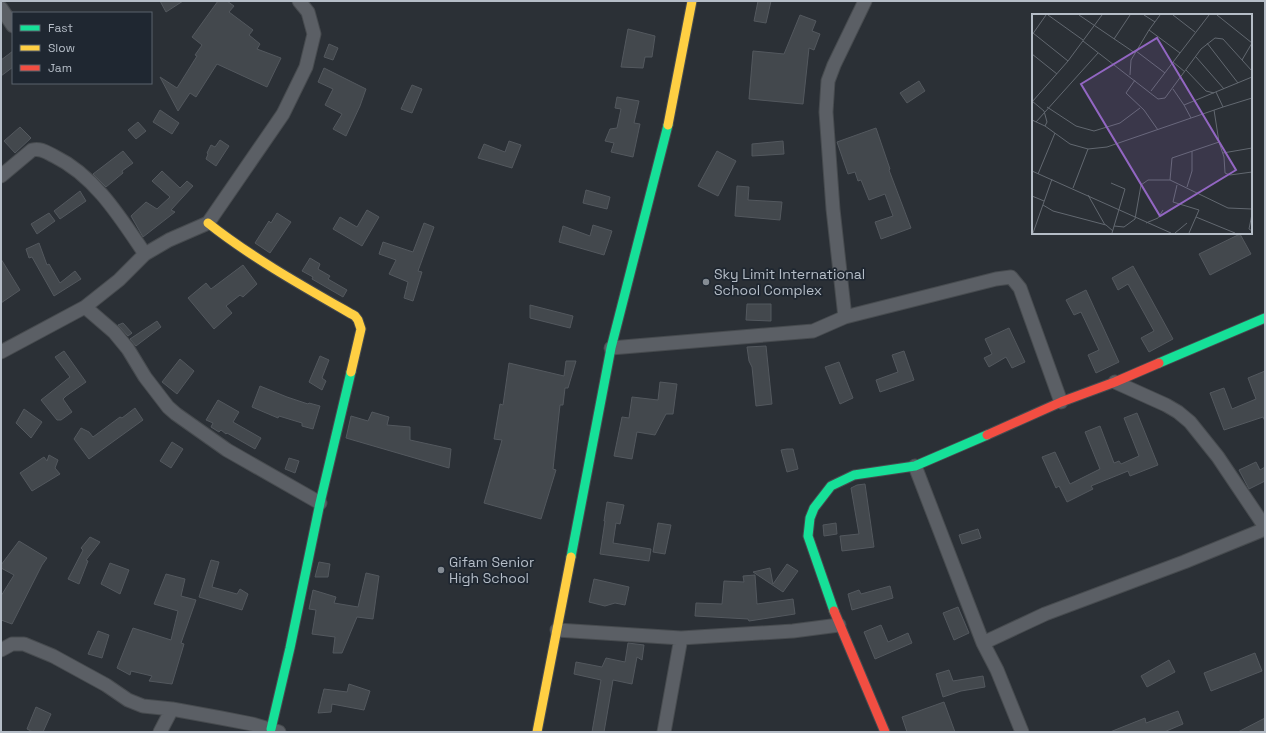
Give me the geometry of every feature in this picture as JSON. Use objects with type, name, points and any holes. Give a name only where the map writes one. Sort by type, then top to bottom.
[{"type":"street","points":[[1,352],[85,307],[119,280],[145,254],[169,240],[208,223],[283,114],[306,67],[314,34],[308,12],[298,1]]},
{"type":"street","points":[[537,732],[611,348],[672,108],[692,1]]},
{"type":"street","points":[[845,317],[833,209],[826,112],[828,82],[834,65],[866,1]]},
{"type":"street","points":[[1,8],[12,24]]},
{"type":"street","points":[[1,176],[32,150],[43,150],[70,163],[98,188],[126,225],[145,254]]},
{"type":"street","points":[[1,650],[12,644],[24,644],[53,656],[106,685],[128,700],[143,706],[172,709],[275,731],[290,648],[320,503],[361,329],[355,316],[298,283],[224,236],[208,223]]},
{"type":"street","points":[[611,348],[813,331],[845,317],[996,279],[1011,277],[1020,288],[1061,402]]},
{"type":"street","points":[[85,307],[114,332],[128,349],[145,377],[168,407],[176,414],[227,450],[320,503]]},
{"type":"street","points":[[885,732],[839,626],[808,536],[810,518],[814,508],[831,486],[854,475],[915,466],[1061,402],[1114,382],[1265,318]]},
{"type":"street","points":[[983,643],[1045,614],[1184,562],[1265,528],[1259,508],[1190,422],[1178,412],[1114,382]]},
{"type":"street","points":[[915,466],[983,643],[997,670],[1022,732]]},
{"type":"street","points":[[557,630],[681,638],[793,631],[839,626]]},
{"type":"street","points":[[664,732],[681,638]]},
{"type":"street","points":[[160,732],[172,709]]},
{"type":"building","points":[[160,1],[183,1],[166,12]]},
{"type":"building","points":[[218,1],[227,1],[234,6],[229,12],[253,30],[249,35],[260,44],[257,49],[281,58],[267,87],[217,64],[196,97],[190,93],[178,111],[160,77],[177,88],[197,56],[195,55],[202,45],[192,37]]},
{"type":"building","points":[[758,1],[771,1],[766,23],[754,21]]},
{"type":"building","points":[[800,15],[816,21],[812,31],[820,34],[814,50],[809,48],[803,104],[749,99],[753,51],[784,54]]},
{"type":"building","points":[[628,29],[655,36],[652,57],[645,57],[643,68],[621,67]]},
{"type":"building","points":[[329,44],[338,48],[333,60],[324,57]]},
{"type":"building","points":[[12,52],[12,68],[1,76],[1,60]]},
{"type":"building","points":[[324,68],[366,89],[346,136],[333,129],[342,114],[325,105],[333,89],[318,82]]},
{"type":"building","points":[[919,81],[925,91],[907,103],[900,93]]},
{"type":"building","points":[[412,85],[422,89],[412,113],[401,109]]},
{"type":"building","points":[[617,97],[639,101],[634,123],[640,124],[633,157],[611,152],[614,143],[605,141],[610,129],[617,128],[621,109],[615,108]]},
{"type":"building","points":[[160,110],[179,123],[172,134],[153,122]]},
{"type":"building","points":[[138,122],[146,131],[136,139],[128,130]]},
{"type":"building","points":[[20,127],[31,138],[15,153],[4,141]]},
{"type":"building","points":[[876,128],[890,169],[889,170],[911,228],[881,239],[875,222],[893,216],[885,194],[869,200],[861,180],[858,181],[855,172],[848,174],[837,142]]},
{"type":"building","points":[[220,140],[229,146],[216,166],[206,159],[211,145],[215,147]]},
{"type":"building","points":[[509,141],[521,145],[512,168],[478,158],[484,144],[505,152]]},
{"type":"building","points":[[783,141],[784,154],[752,156],[752,144]]},
{"type":"building","points":[[123,151],[133,163],[122,171],[123,173],[106,187],[93,174]]},
{"type":"building","points":[[717,151],[736,161],[718,196],[698,186]]},
{"type":"building","points":[[162,171],[180,188],[187,181],[193,186],[171,210],[175,212],[143,237],[131,216],[146,202],[157,209],[170,197],[152,181]]},
{"type":"building","points":[[737,186],[749,187],[748,200],[782,202],[780,220],[735,216]]},
{"type":"building","points":[[586,190],[610,197],[607,209],[583,203]]},
{"type":"building","points":[[80,191],[86,201],[60,219],[54,211]]},
{"type":"building","points":[[367,210],[379,217],[362,246],[333,229],[340,217],[357,227]]},
{"type":"building","points":[[49,213],[55,221],[37,234],[31,224]]},
{"type":"building","points":[[277,213],[291,222],[270,253],[255,243],[269,221],[271,223]]},
{"type":"building","points":[[424,223],[434,227],[418,271],[422,272],[413,301],[404,298],[408,282],[389,274],[396,260],[379,254],[383,242],[413,252]]},
{"type":"building","points":[[593,225],[612,231],[604,255],[559,242],[563,226],[590,236]]},
{"type":"building","points":[[1240,234],[1251,254],[1210,275],[1199,254]]},
{"type":"building","points":[[39,243],[47,265],[49,264],[60,283],[75,271],[81,279],[54,296],[32,257],[29,258],[26,249]]},
{"type":"building","points":[[310,258],[320,264],[318,269],[330,276],[328,279],[347,290],[343,297],[312,279],[313,277],[302,271]]},
{"type":"building","points":[[1,259],[20,290],[1,303]]},
{"type":"building","points":[[243,265],[257,284],[243,297],[240,295],[226,306],[232,313],[214,329],[188,298],[206,283],[211,289]]},
{"type":"building","points":[[1133,266],[1173,339],[1149,352],[1141,338],[1154,331],[1128,284],[1118,290],[1112,278]]},
{"type":"building","points":[[1086,290],[1119,362],[1096,373],[1088,355],[1099,350],[1081,312],[1074,315],[1066,300]]},
{"type":"building","points":[[747,304],[771,304],[771,321],[746,320]]},
{"type":"building","points":[[530,305],[573,316],[570,328],[530,318]]},
{"type":"building","points":[[157,321],[161,327],[136,346],[130,339]]},
{"type":"building","points":[[123,323],[132,333],[128,336],[118,325]]},
{"type":"building","points":[[1009,328],[1025,362],[1012,368],[1006,357],[989,367],[984,358],[992,354],[985,339]]},
{"type":"building","points":[[766,346],[772,404],[756,406],[752,367],[749,361],[747,347]]},
{"type":"building","points":[[64,351],[86,382],[63,399],[72,412],[61,420],[57,420],[41,400],[70,377],[55,357]]},
{"type":"building","points":[[904,351],[914,380],[880,392],[876,380],[898,372],[892,355]]},
{"type":"building","points":[[320,356],[329,360],[322,378],[326,381],[322,390],[309,382]]},
{"type":"building","points":[[180,359],[194,371],[177,394],[162,382]]},
{"type":"building","points":[[566,361],[576,361],[568,388],[565,388],[563,405],[560,405],[553,469],[556,470],[541,519],[484,503],[502,440],[494,439],[500,404],[503,405],[509,363],[564,376]]},
{"type":"building","points":[[839,362],[853,398],[840,404],[825,367]]},
{"type":"building","points":[[1265,371],[1265,421],[1263,417],[1224,430],[1210,393],[1224,388],[1232,409],[1256,399],[1248,378]]},
{"type":"building","points":[[660,382],[677,384],[673,414],[666,414],[655,435],[637,432],[632,459],[614,456],[622,417],[629,418],[632,397],[658,400]]},
{"type":"building","points":[[260,386],[308,404],[320,406],[313,429],[302,426],[302,423],[279,416],[278,418],[252,407]]},
{"type":"building","points":[[218,400],[239,412],[233,422],[261,438],[255,449],[221,430],[219,432],[211,427],[213,423],[206,420]]},
{"type":"building","points":[[135,408],[143,420],[89,459],[74,439],[81,428],[89,432],[93,437]]},
{"type":"building","points":[[24,409],[42,422],[31,438],[16,423]]},
{"type":"building","points":[[372,412],[389,417],[387,425],[410,427],[410,440],[451,449],[449,468],[346,438],[351,416],[368,421]]},
{"type":"building","points":[[1137,413],[1158,465],[1130,476],[1128,471],[1091,486],[1093,489],[1067,502],[1059,486],[1056,488],[1042,457],[1055,452],[1070,484],[1100,469],[1085,432],[1100,426],[1114,463],[1119,461],[1121,464],[1139,456],[1124,418]]},
{"type":"building","points":[[172,442],[183,449],[171,468],[160,461]]},
{"type":"building","points":[[793,449],[798,469],[787,472],[781,450]]},
{"type":"building","points":[[49,455],[58,460],[55,468],[60,474],[32,491],[20,473],[44,457],[47,461]]},
{"type":"building","points":[[289,458],[299,461],[295,473],[285,469]]},
{"type":"building","points":[[1256,462],[1260,470],[1265,467],[1265,481],[1249,489],[1239,470]]},
{"type":"building","points":[[865,484],[874,547],[842,551],[840,536],[859,534],[851,488],[857,485]]},
{"type":"building","points":[[607,502],[624,505],[620,524],[616,523],[613,543],[651,549],[649,561],[600,554]]},
{"type":"building","points":[[658,523],[671,525],[665,554],[653,552]]},
{"type":"building","points":[[836,523],[837,534],[824,536],[823,525]]},
{"type":"building","points":[[978,529],[981,538],[962,544],[959,535]]},
{"type":"building","points":[[90,537],[100,542],[86,560],[88,561],[79,584],[68,579],[83,550],[81,548]]},
{"type":"building","points":[[19,541],[47,558],[12,624],[1,620],[1,596],[14,575],[1,568],[1,565]]},
{"type":"building","points":[[211,560],[219,562],[212,587],[237,594],[240,589],[248,594],[242,610],[199,597]]},
{"type":"building","points":[[319,562],[330,564],[328,577],[315,577]]},
{"type":"building","points":[[110,563],[129,570],[120,594],[101,584]]},
{"type":"building","points":[[787,564],[798,571],[783,592],[753,572],[770,568],[773,584]]},
{"type":"building","points":[[366,573],[379,576],[373,619],[357,617],[342,653],[333,653],[335,637],[312,634],[316,610],[309,609],[313,590],[336,597],[334,603],[358,607]]},
{"type":"building","points":[[166,574],[185,579],[181,596],[196,600],[181,643],[184,644],[172,684],[149,681],[152,676],[131,671],[130,675],[117,668],[133,628],[171,640],[178,611],[154,604]]},
{"type":"building","points":[[755,575],[757,604],[793,599],[795,614],[749,621],[748,619],[695,616],[696,603],[722,604],[724,581],[744,582],[743,576]]},
{"type":"building","points":[[594,579],[629,587],[625,605],[615,603],[605,606],[589,602]]},
{"type":"building","points":[[890,586],[893,598],[852,610],[848,594],[859,590],[861,594]]},
{"type":"building","points":[[958,607],[969,633],[954,640],[943,613]]},
{"type":"building","points":[[881,625],[888,642],[908,633],[912,643],[875,659],[864,632]]},
{"type":"building","points":[[98,631],[109,635],[102,658],[88,654]]},
{"type":"building","points":[[628,643],[644,645],[642,660],[637,657],[632,684],[613,680],[604,732],[592,732],[601,680],[574,674],[576,662],[602,667],[606,658],[625,662]]},
{"type":"building","points":[[1255,653],[1262,671],[1211,691],[1204,673]]},
{"type":"building","points":[[1169,660],[1175,672],[1147,687],[1141,676]]},
{"type":"building","points":[[949,670],[953,681],[983,676],[985,687],[961,691],[943,697],[936,674]]},
{"type":"building","points":[[349,684],[370,691],[364,710],[332,704],[331,712],[318,713],[324,689],[347,692]]},
{"type":"building","points":[[944,702],[955,732],[907,732],[902,717]]},
{"type":"building","points":[[36,707],[51,714],[43,732],[33,732],[27,729]]},
{"type":"building","points":[[1178,711],[1183,724],[1164,732],[1110,732],[1145,718],[1146,723]]},
{"type":"building","points":[[1265,718],[1265,732],[1238,732]]},
{"type":"traffic: fast","points":[[571,557],[611,348],[668,125]]},
{"type":"traffic: fast","points":[[1159,363],[1265,318]]},
{"type":"traffic: fast","points":[[271,729],[290,648],[320,503],[351,372]]},
{"type":"traffic: fast","points":[[834,611],[808,536],[810,518],[814,508],[831,486],[854,475],[915,466],[987,435]]},
{"type":"traffic: slow","points":[[668,125],[692,1]]},
{"type":"traffic: slow","points":[[208,223],[261,260],[355,316],[361,329],[351,372]]},
{"type":"traffic: slow","points":[[537,732],[571,557]]},
{"type":"traffic: jam","points":[[987,435],[1061,402],[1115,382],[1159,363]]},
{"type":"traffic: jam","points":[[834,611],[885,732]]},
{"type":"place","name":"Sky Limit International School Complex","points":[[706,282]]},
{"type":"place","name":"Gifam Senior High School","points":[[441,570]]}]
